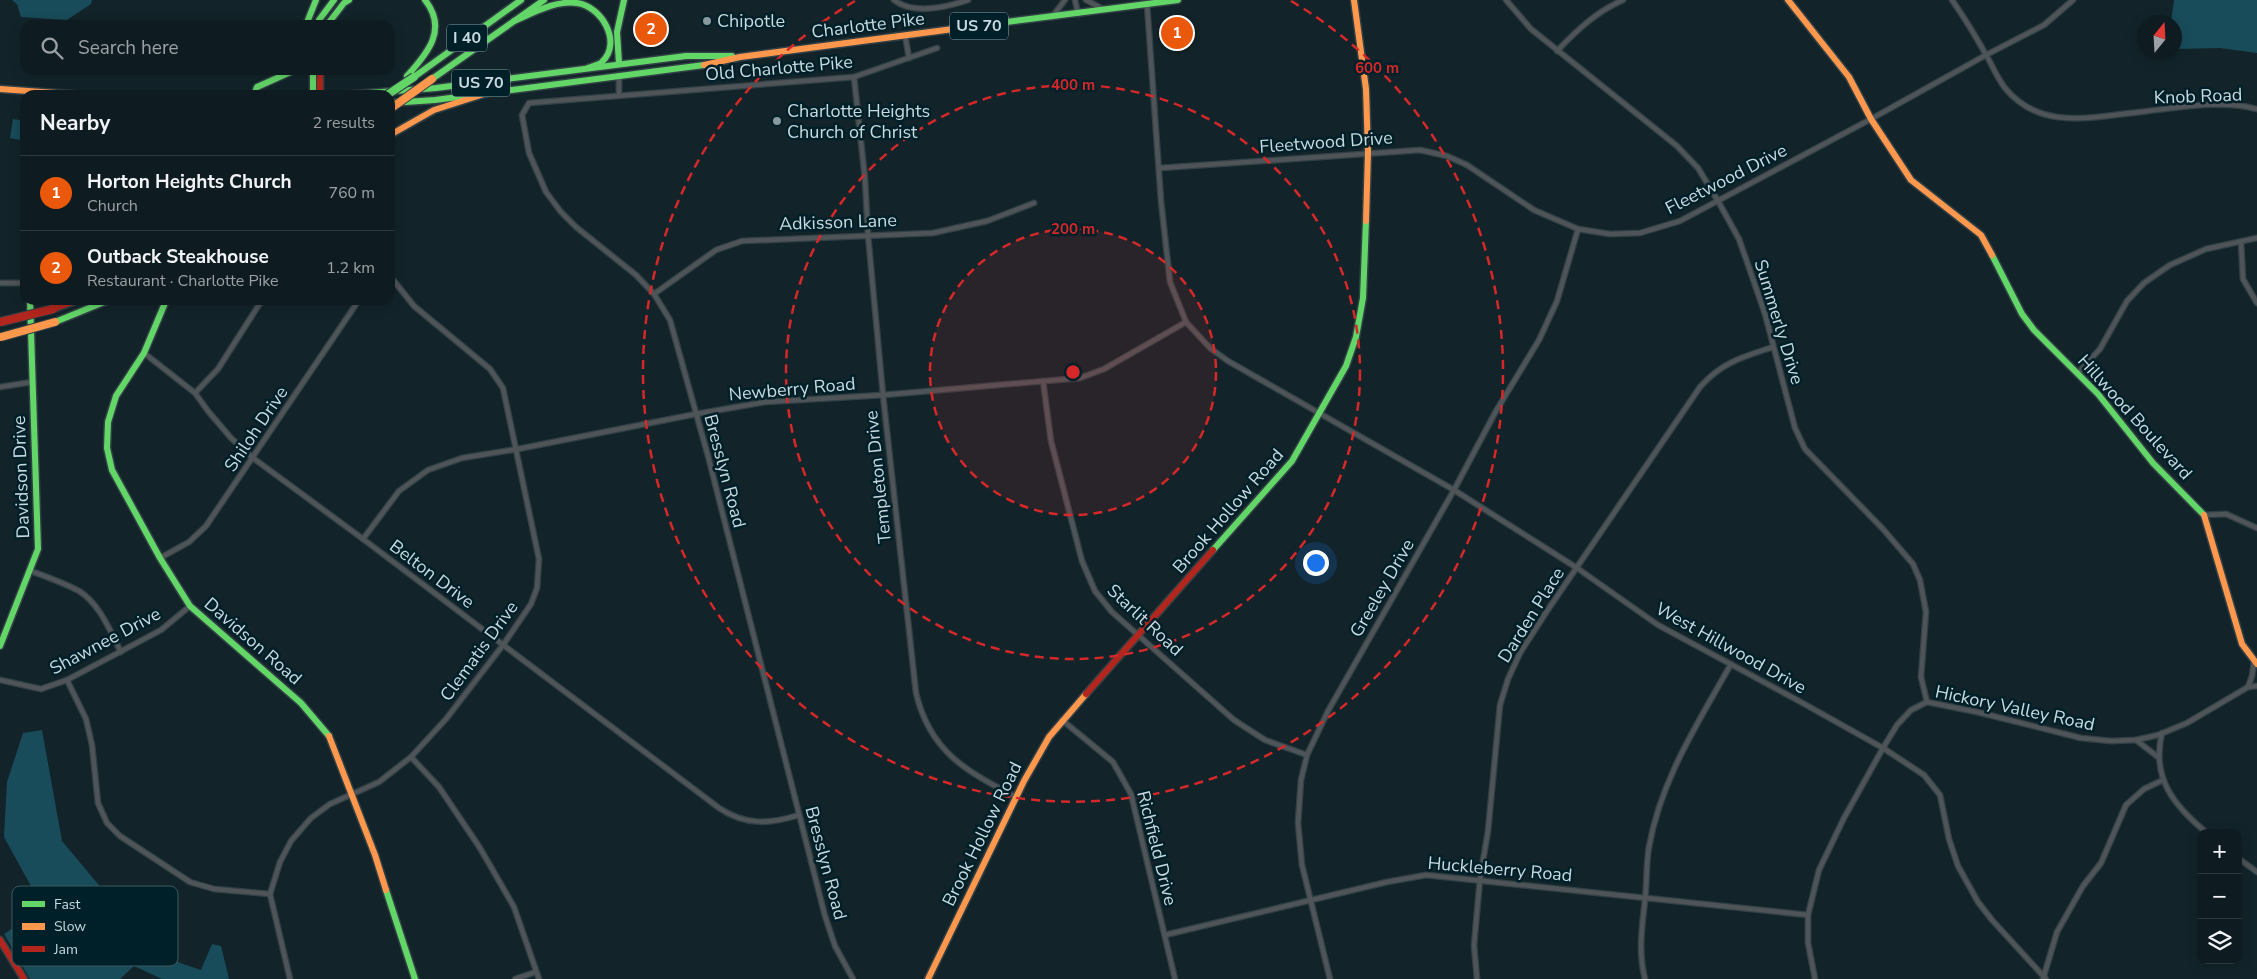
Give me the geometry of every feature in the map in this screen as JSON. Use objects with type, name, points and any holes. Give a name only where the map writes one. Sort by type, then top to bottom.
[{"type":"main road","points":[[308,20],[316,0]]},
{"type":"main road","points":[[319,20],[334,0]]},
{"type":"main road","points":[[331,20],[344,3],[349,0]]},
{"type":"main road","points":[[393,90],[410,77],[429,51],[436,33],[436,17],[426,0]]},
{"type":"main road","name":"I 40","points":[[410,77],[521,0]]},
{"type":"main road","name":"I 40","points":[[395,105],[544,0]]},
{"type":"main road","points":[[619,75],[617,32],[624,0]]},
{"type":"main road","name":"Charlotte Pike","points":[[395,103],[435,100],[711,64],[740,57],[1178,0]]},
{"type":"main road","name":"Brook Hollow Road","points":[[928,979],[1016,797],[1044,746],[1062,720],[1292,461],[1346,366],[1361,316],[1365,263],[1368,152],[1366,89],[1354,0]]},
{"type":"main road","name":"Hillwood Boulevard","points":[[1788,0],[1849,77],[1872,119],[1911,180],[1981,235],[2025,319],[2051,349],[2078,372],[2113,411],[2153,463],[2178,486],[2204,515],[2240,639],[2256,663]]},
{"type":"main road","points":[[514,21],[564,3],[582,4],[597,12],[608,28],[608,50],[601,62],[588,68]]},
{"type":"main road","name":"Charlotte Pike","points":[[395,91],[436,88],[686,56],[740,57]]},
{"type":"main road","points":[[256,90],[257,87],[283,75]]},
{"type":"main road","points":[[313,75],[313,90]]},
{"type":"main road","points":[[320,75],[320,90]]},
{"type":"main road","points":[[0,89],[20,90]]},
{"type":"main road","points":[[395,132],[434,110],[487,93]]},
{"type":"main road","name":"Davidson Drive","points":[[0,646],[31,571],[38,549],[30,305]]},
{"type":"main road","points":[[0,322],[64,305]]},
{"type":"main road","points":[[1,338],[55,322],[97,305]]},
{"type":"main road","name":"Davidson Road","points":[[164,305],[144,353],[116,396],[108,422],[107,448],[112,470],[160,558],[190,606],[285,688],[315,717],[330,737],[375,855],[415,979]]},
{"type":"main road","points":[[0,940],[12,960]]},
{"type":"main road","points":[[16,966],[24,979]]},
{"type":"street","points":[[894,0],[907,7],[926,8],[968,0]]},
{"type":"street","points":[[1052,17],[1064,0]]},
{"type":"street","points":[[1075,0],[1078,14]]},
{"type":"street","points":[[1086,0],[1106,10]]},
{"type":"street","name":"Summerly Drive","points":[[1506,0],[1531,29],[1676,146],[1698,168],[1718,201],[1739,240],[1765,314],[1796,428],[1805,449],[1913,564],[1920,580],[1926,612],[1921,677],[1927,702]]},
{"type":"street","points":[[1557,51],[1580,27],[1605,8],[1623,0]]},
{"type":"street","name":"Knob Road","points":[[1952,0],[1966,20],[2004,88],[2020,102],[2044,115],[2068,119],[2084,119],[2223,105],[2257,109]]},
{"type":"street","name":"Fleetwood Drive","points":[[1160,168],[1368,152],[1420,150],[1447,156],[1466,165],[1534,210],[1578,229],[1610,234],[1640,232],[1680,221],[1872,119],[2044,25],[2073,0]]},
{"type":"street","points":[[1147,4],[1170,282],[1186,322]]},
{"type":"street","points":[[905,36],[909,58]]},
{"type":"street","name":"Old Charlotte Pike","points":[[619,95],[854,77],[938,48]]},
{"type":"street","points":[[619,75],[619,95]]},
{"type":"street","name":"Templeton Drive","points":[[854,77],[865,179],[868,235],[883,395],[914,680],[920,711],[935,739],[952,759],[1016,797]]},
{"type":"street","name":"Bresslyn Road","points":[[619,95],[530,103],[522,115],[527,140],[540,180],[561,212],[576,227],[635,273],[654,294],[670,320],[708,456],[799,815],[835,946],[853,979]]},
{"type":"street","name":"Adkisson Lane","points":[[654,294],[716,250],[736,243],[770,239],[933,233],[958,228],[1034,204]]},
{"type":"street","name":"Greeley Drive","points":[[1330,979],[1302,865],[1298,823],[1301,780],[1307,755],[1328,710],[1546,325],[1557,300],[1578,229]]},
{"type":"street","points":[[2078,372],[2100,348],[2127,301],[2144,284],[2170,265],[2206,249],[2257,238]]},
{"type":"street","points":[[2241,242],[2244,279],[2257,303]]},
{"type":"street","name":"Clematis Drive","points":[[270,894],[280,862],[300,830],[311,818],[330,804],[379,782],[411,757],[446,719],[503,645],[531,604],[537,588],[540,559],[518,450],[503,388],[490,369],[414,306],[395,282]]},
{"type":"street","points":[[0,284],[20,283]]},
{"type":"street","points":[[195,393],[218,369],[259,305]]},
{"type":"street","name":"Shiloh Drive","points":[[160,558],[189,542],[206,526],[357,305]]},
{"type":"street","name":"West Hillwood Drive","points":[[1186,322],[1210,348],[1228,361],[1454,490],[1576,568],[1658,625],[1883,748],[1924,775],[1940,795],[1949,840],[1958,866],[1971,891],[1992,920],[2044,978]]},
{"type":"street","name":"Newberry Road","points":[[363,539],[399,491],[428,470],[462,458],[518,450],[765,402],[883,395],[1043,381],[1089,375],[1186,322]]},
{"type":"street","name":"Darden Place","points":[[1477,979],[1474,945],[1480,879],[1488,831],[1500,705],[1520,653],[1700,387],[1713,372],[1733,360],[1773,347]]},
{"type":"street","name":"Belton Drive","points":[[144,353],[195,393],[226,432],[253,458],[729,815],[748,821],[767,823],[799,815]]},
{"type":"street","name":"Starlit Road","points":[[1043,381],[1052,441],[1085,572],[1103,602],[1234,720],[1265,740],[1307,755]]},
{"type":"street","points":[[0,387],[32,382]]},
{"type":"street","points":[[2204,515],[2226,514],[2257,528]]},
{"type":"street","points":[[31,571],[79,592],[91,602],[100,614],[121,652]]},
{"type":"street","name":"Shawnee Drive","points":[[0,680],[42,689],[67,680],[161,630],[190,606]]},
{"type":"street","points":[[2248,687],[2256,663]]},
{"type":"street","points":[[1645,979],[1641,966],[1640,946],[1649,848],[1659,805],[1668,780],[1731,664]]},
{"type":"street","points":[[67,680],[86,719],[92,745],[98,803],[108,823],[120,836],[190,882],[214,889],[270,894],[290,979]]},
{"type":"street","name":"Hickory Valley Road","points":[[1815,979],[1810,952],[1808,915],[1819,870],[1830,845],[1883,748],[1897,725],[1912,710],[1927,702],[1977,712],[2081,738],[2111,741],[2136,740],[2162,734],[2192,720],[2248,687],[2257,686]]},
{"type":"street","name":"Richfield Drive","points":[[1062,720],[1113,762],[1132,794],[1175,979]]},
{"type":"street","points":[[2162,734],[2158,758],[2162,780],[2174,801],[2203,829]]},
{"type":"street","points":[[2136,740],[2158,758]]},
{"type":"street","points":[[411,757],[439,787],[483,854],[514,907],[539,979]]},
{"type":"street","points":[[2044,978],[2057,932],[2083,886],[2101,863],[2126,805],[2144,789],[2162,780]]},
{"type":"street","points":[[2242,861],[2257,872]]},
{"type":"street","name":"Huckleberry Road","points":[[1165,935],[1413,876],[1426,875],[1480,879],[1808,915]]},
{"type":"street","points":[[515,979],[536,972]]},
{"type":"shaded area","points":[[12,0],[92,0],[91,4],[67,20],[21,17],[17,4]]},
{"type":"shaded area","points":[[2174,0],[2257,0],[2257,53],[2220,48],[2182,49],[2182,15],[2172,15]]},
{"type":"shaded area","points":[[13,119],[20,120],[20,140],[10,138]]},
{"type":"shaded area","points":[[42,730],[62,841],[100,886],[31,886],[4,837],[7,782],[23,733]]},
{"type":"shaded area","points":[[12,929],[12,948],[4,934]]},
{"type":"shaded area","points":[[212,944],[221,946],[229,979],[162,979],[134,966],[178,966],[178,962],[201,970]]},
{"type":"shaded area","points":[[22,966],[134,966],[120,979],[30,979]]},
{"type":"traffic: fast","points":[[308,20],[316,0]]},
{"type":"traffic: fast","points":[[319,20],[334,0]]},
{"type":"traffic: fast","points":[[331,20],[344,3],[349,0]]},
{"type":"traffic: fast","points":[[407,76],[428,49],[435,31],[432,11],[425,0]]},
{"type":"traffic: fast","points":[[414,77],[521,0]]},
{"type":"traffic: fast","points":[[432,79],[544,0]]},
{"type":"traffic: fast","points":[[619,64],[617,32],[624,0]]},
{"type":"traffic: fast","points":[[999,23],[1178,0]]},
{"type":"traffic: fast","points":[[514,21],[561,3],[577,3],[594,11],[606,26],[610,35],[610,45],[608,54],[602,62],[588,68]]},
{"type":"traffic: fast","points":[[395,91],[436,88],[686,56],[732,56]]},
{"type":"traffic: fast","points":[[395,103],[435,100],[704,65]]},
{"type":"traffic: fast","points":[[256,90],[257,87],[284,75]]},
{"type":"traffic: fast","points":[[313,75],[313,90]]},
{"type":"traffic: fast","points":[[394,90],[414,77]]},
{"type":"traffic: fast","points":[[1213,550],[1292,461],[1346,366],[1356,337],[1363,298],[1366,221]]},
{"type":"traffic: fast","points":[[1992,255],[2022,314],[2034,330],[2098,394],[2153,463],[2204,515]]},
{"type":"traffic: fast","points":[[0,646],[38,549],[30,305]]},
{"type":"traffic: fast","points":[[55,322],[97,305]]},
{"type":"traffic: fast","points":[[164,305],[144,353],[116,396],[108,422],[107,448],[112,470],[160,558],[190,606],[301,703],[329,736]]},
{"type":"traffic: fast","points":[[386,890],[415,979]]},
{"type":"traffic: slow","points":[[1354,0],[1366,89],[1368,152],[1366,221]]},
{"type":"traffic: slow","points":[[1788,0],[1849,77],[1871,119],[1911,180],[1981,235],[1992,255]]},
{"type":"traffic: slow","points":[[704,65],[740,57],[999,23]]},
{"type":"traffic: slow","points":[[395,105],[432,79]]},
{"type":"traffic: slow","points":[[0,89],[20,90]]},
{"type":"traffic: slow","points":[[395,132],[434,110],[487,93]]},
{"type":"traffic: slow","points":[[1,337],[55,322]]},
{"type":"traffic: slow","points":[[2204,515],[2242,644],[2257,664]]},
{"type":"traffic: slow","points":[[928,979],[1024,781],[1049,737],[1086,694]]},
{"type":"traffic: slow","points":[[329,736],[375,855],[386,890]]},
{"type":"traffic: jam","points":[[320,75],[320,90]]},
{"type":"traffic: jam","points":[[53,309],[64,305]]},
{"type":"traffic: jam","points":[[0,322],[53,309]]},
{"type":"traffic: jam","points":[[1086,694],[1213,550]]},
{"type":"traffic: jam","points":[[0,940],[12,960]]},
{"type":"traffic: jam","points":[[16,966],[24,979]]},
{"type":"place","name":"Chipotle","points":[[707,21]]},
{"type":"place","name":"Outback Steakhouse","points":[[651,29]]},
{"type":"place","name":"Horton Heights Church","points":[[1177,33]]},
{"type":"place","name":"Charlotte Heights Church of Christ","points":[[777,121]]}]
